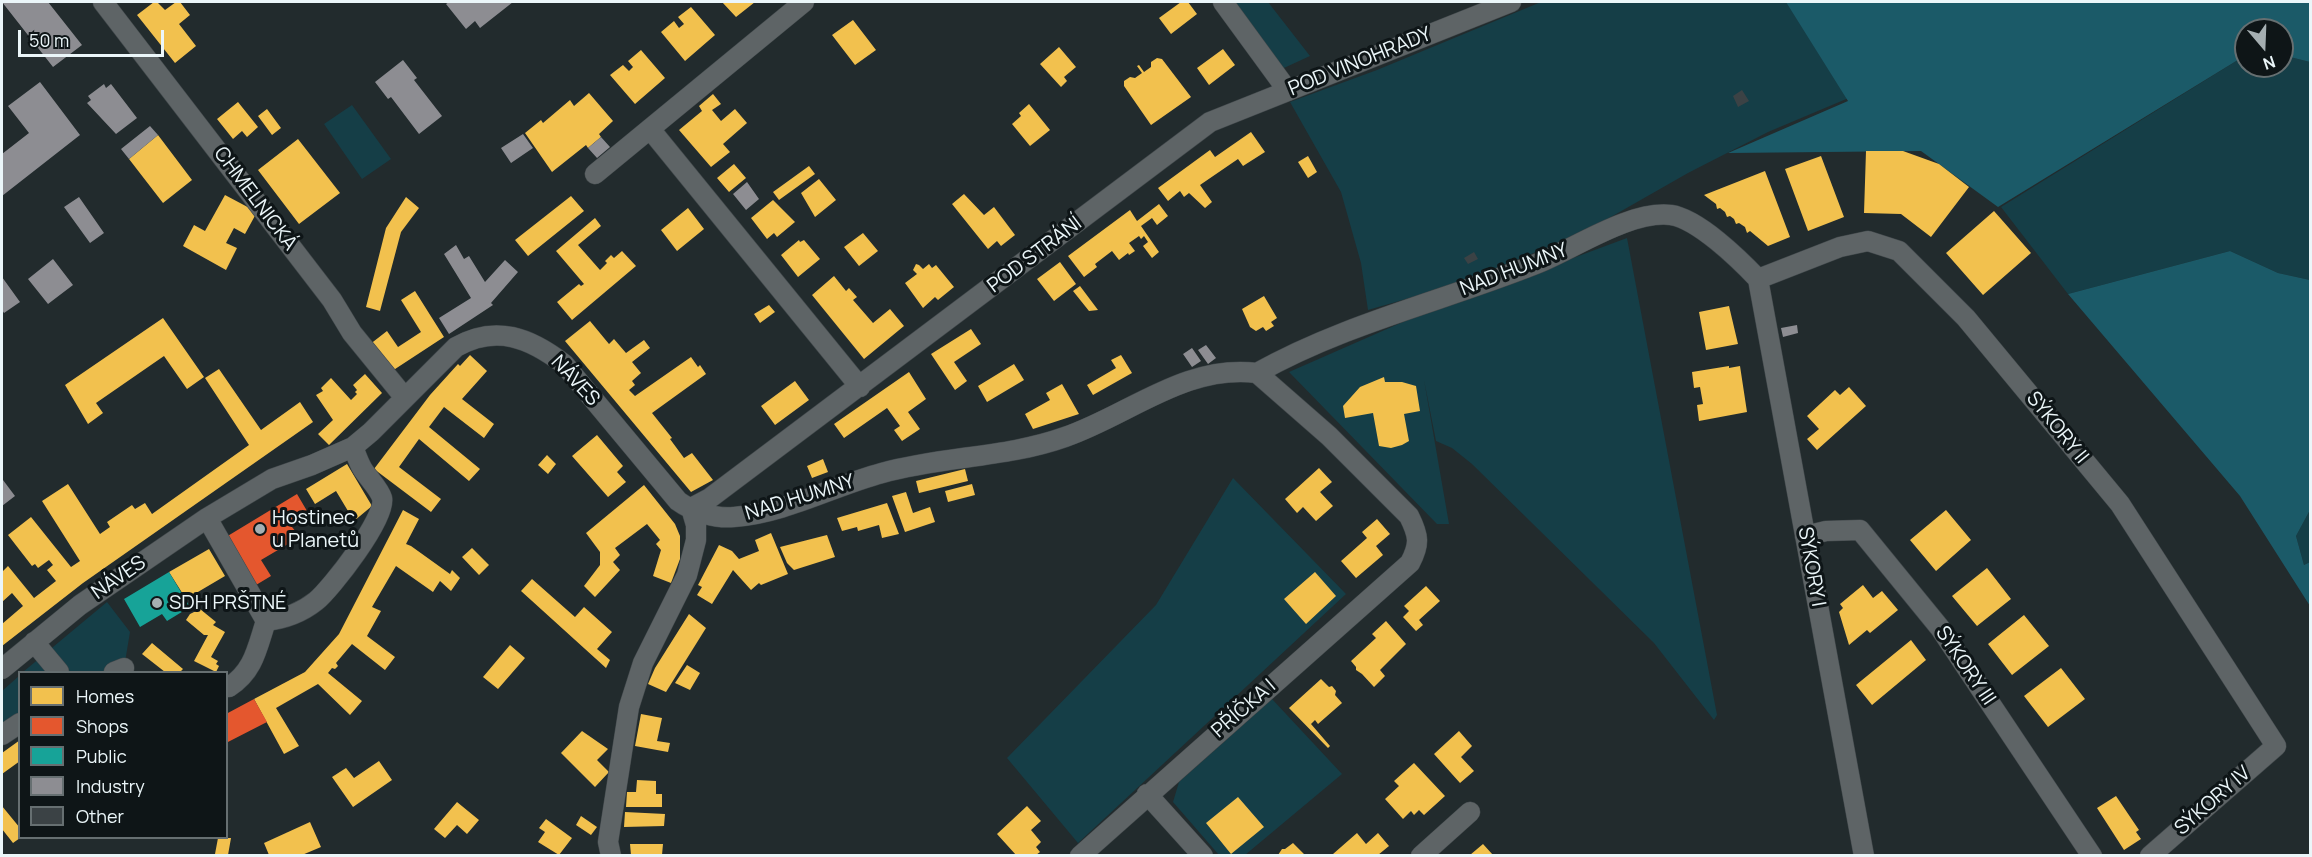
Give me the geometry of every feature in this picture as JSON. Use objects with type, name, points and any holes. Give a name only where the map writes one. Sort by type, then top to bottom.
[{"type":"street","name":"CHMELNICKÁ","points":[[103,2],[332,300],[352,333],[405,398]]},
{"type":"street","points":[[595,174],[804,2]]},
{"type":"street","points":[[1223,2],[1288,90]]},
{"type":"street","name":"POD VINOHRADY","points":[[1210,122],[1511,2]]},
{"type":"street","name":"POD STRÁNÍ","points":[[691,508],[710,498],[860,387],[1210,122]]},
{"type":"street","points":[[650,129],[860,387]]},
{"type":"street","name":"NAD HUMNY","points":[[691,508],[705,514],[733,517],[786,507],[882,473],[916,465],[1018,451],[1064,438],[1092,427],[1139,401],[1187,381],[1221,374],[1257,373],[1292,353],[1369,323],[1537,264],[1620,224],[1646,217],[1669,215],[1684,218],[1733,253],[1758,279]]},
{"type":"street","name":"SÝKORY II","points":[[1758,279],[1840,247],[1868,242],[1899,251],[1966,318],[2120,504],[2276,746]]},
{"type":"street","name":"SÝKORY I","points":[[1758,279],[1864,855]]},
{"type":"street","name":"NÁVES","points":[[2,669],[80,605],[207,518],[272,479],[353,447],[456,347],[483,335],[498,335],[531,343],[546,350],[564,364],[678,501],[691,508]]},
{"type":"street","name":"PŘÍČKA I","points":[[1080,855],[1410,563],[1418,548],[1416,530],[1409,516],[1329,436],[1257,373]]},
{"type":"street","points":[[266,621],[296,614],[317,600],[368,536],[382,511],[382,498],[362,468],[353,447]]},
{"type":"street","points":[[610,855],[608,843],[629,707],[643,663],[687,575],[696,540],[696,525],[691,508]]},
{"type":"street","points":[[207,518],[266,621],[253,661],[242,678],[229,687]]},
{"type":"street","name":"SÝKORY III","points":[[1805,536],[1826,531],[1860,530],[1940,628],[2092,855]]},
{"type":"street","points":[[34,642],[58,671]]},
{"type":"street","points":[[2,735],[18,724]]},
{"type":"street","name":"SÝKORY IV","points":[[2150,855],[2276,746]]},
{"type":"street","points":[[1148,794],[1203,855]]},
{"type":"street","points":[[1421,855],[1470,812]]},
{"type":"shaded area","points":[[1225,2],[1268,2],[1310,56],[1273,73]]},
{"type":"shaded area","points":[[1541,2],[1787,2],[1851,97],[1768,132],[1688,173],[1581,234],[1451,286],[1368,310],[1361,263],[1341,192],[1290,102],[1377,70]]},
{"type":"shaded area","points":[[1786,2],[2310,2],[2310,62],[2294,58],[2294,18],[2234,18],[2234,62],[1998,207],[1921,151],[1728,153],[1848,101]]},
{"type":"shaded area","points":[[2294,58],[2310,62],[2310,280],[2278,273],[2230,251],[2068,294],[2001,207],[2234,62],[2234,78],[2294,78]]},
{"type":"shaded area","points":[[352,105],[391,159],[362,179],[324,124]]},
{"type":"shaded area","points":[[1627,238],[1717,715],[1714,720],[1654,643],[1472,464],[1452,448],[1436,441],[1424,380],[1449,524],[1437,524],[1289,372],[1412,318]]},
{"type":"shaded area","points":[[2230,251],[2278,273],[2310,280],[2310,510],[2296,536],[2304,565],[2310,562],[2310,606],[2240,496],[2068,294]]},
{"type":"shaded area","points":[[1233,478],[1346,594],[1078,843],[1007,758],[1156,605]]},
{"type":"shaded area","points":[[2310,510],[2310,562],[2304,565],[2296,536]]},
{"type":"shaded area","points":[[107,602],[130,632],[124,668],[116,671],[24,671]]},
{"type":"shaded area","points":[[18,677],[18,724],[2,735],[2,691]]},
{"type":"shaded area","points":[[1272,699],[1342,774],[1245,855],[1219,855],[1173,802],[1179,782]]},
{"type":"building: Homes","points":[[154,2],[165,10],[176,2],[180,2],[190,15],[179,24],[196,46],[175,63],[137,15]]},
{"type":"building: Homes","points":[[722,2],[755,2],[736,17]]},
{"type":"building: Homes","points":[[1181,2],[1188,2],[1197,14],[1171,34],[1159,18]]},
{"type":"building: Homes","points":[[691,7],[715,35],[685,61],[661,32],[674,21],[679,28],[684,24],[678,17]]},
{"type":"building: Homes","points":[[853,20],[876,50],[855,65],[832,35]]},
{"type":"building: Homes","points":[[1059,47],[1076,67],[1064,77],[1067,81],[1061,87],[1040,64]]},
{"type":"building: Homes","points":[[1223,49],[1235,65],[1209,85],[1197,68]]},
{"type":"building: Homes","points":[[641,50],[665,78],[635,104],[610,75],[623,65],[629,71],[633,67],[628,61]]},
{"type":"building: Homes","points":[[1157,58],[1162,59],[1191,97],[1151,125],[1124,86],[1124,81],[1142,73],[1137,66],[1139,65],[1144,72]]},
{"type":"building: Homes","points":[[589,93],[613,121],[599,134],[601,137],[588,148],[586,145],[552,172],[525,133],[541,120],[543,123],[570,100],[574,106]]},
{"type":"building: Homes","points":[[713,94],[721,104],[712,110],[721,121],[735,109],[747,123],[723,144],[730,152],[711,167],[679,130],[702,111],[699,106]]},
{"type":"building: Homes","points":[[238,102],[258,127],[247,137],[242,131],[233,139],[217,119]]},
{"type":"building: Homes","points":[[1029,104],[1050,130],[1030,146],[1012,124]]},
{"type":"building: Homes","points":[[267,109],[281,128],[272,135],[258,116]]},
{"type":"building: Homes","points":[[1251,132],[1265,152],[1243,166],[1238,159],[1200,185],[1212,202],[1205,208],[1189,193],[1184,197],[1180,191],[1168,201],[1158,188],[1210,150],[1215,157]]},
{"type":"building: Homes","points":[[158,135],[192,180],[163,203],[129,159]]},
{"type":"building: Homes","points":[[298,139],[340,193],[299,224],[258,170]]},
{"type":"building: Homes","points":[[1866,151],[1903,151],[1939,164],[1969,187],[1931,237],[1901,214],[1864,213]]},
{"type":"building: Homes","points":[[1308,156],[1317,172],[1308,178],[1298,162]]},
{"type":"building: Homes","points":[[1821,156],[1844,217],[1808,231],[1785,169]]},
{"type":"building: Homes","points":[[734,164],[746,178],[729,192],[717,178]]},
{"type":"building: Homes","points":[[809,166],[815,174],[779,200],[773,192]]},
{"type":"building: Homes","points":[[1765,171],[1790,237],[1768,246],[1750,231],[1747,233],[1745,227],[1739,223],[1736,224],[1730,216],[1727,217],[1725,212],[1720,208],[1717,209],[1716,204],[1704,195]]},
{"type":"building: Homes","points":[[819,179],[836,200],[815,217],[801,193]]},
{"type":"building: Homes","points":[[964,194],[984,215],[994,207],[1015,235],[1001,246],[997,241],[988,249],[952,204]]},
{"type":"building: Homes","points":[[225,195],[257,212],[245,234],[234,228],[226,243],[237,248],[226,270],[183,246],[194,225],[205,231]]},
{"type":"building: Homes","points":[[571,196],[584,211],[528,256],[515,240]]},
{"type":"building: Homes","points":[[406,197],[419,208],[401,232],[380,311],[366,307],[386,228]]},
{"type":"building: Homes","points":[[773,200],[795,222],[777,237],[774,233],[767,239],[751,218]]},
{"type":"building: Homes","points":[[1159,204],[1168,216],[1157,225],[1152,218],[1141,226],[1159,252],[1152,258],[1143,246],[1148,242],[1144,236],[1141,239],[1139,236],[1129,243],[1135,251],[1119,260],[1112,251],[1095,264],[1097,267],[1084,277],[1068,256],[1130,210],[1137,221]]},
{"type":"building: Homes","points":[[688,208],[704,229],[677,251],[661,230]]},
{"type":"building: Homes","points":[[1994,211],[2031,253],[1983,295],[1946,253]]},
{"type":"building: Homes","points":[[595,218],[601,226],[578,245],[600,270],[611,255],[614,258],[622,251],[636,266],[572,320],[557,302],[579,284],[581,286],[584,284],[556,251]]},
{"type":"building: Homes","points":[[863,233],[878,251],[859,266],[844,247]]},
{"type":"building: Homes","points":[[799,240],[800,242],[804,240],[820,259],[798,277],[781,255]]},
{"type":"building: Homes","points":[[1060,262],[1076,284],[1054,301],[1037,279]]},
{"type":"building: Homes","points":[[916,264],[923,269],[929,264],[932,268],[936,265],[954,287],[938,300],[935,297],[923,308],[905,283],[917,274],[913,270]]},
{"type":"building: Homes","points":[[834,276],[846,291],[849,288],[857,297],[853,300],[873,323],[890,309],[904,326],[864,359],[812,295]]},
{"type":"building: Homes","points":[[1080,286],[1098,310],[1089,311],[1073,291]]},
{"type":"building: Homes","points":[[415,291],[444,337],[389,373],[369,345],[387,331],[398,347],[421,332],[401,300]]},
{"type":"building: Homes","points":[[1264,296],[1277,318],[1271,322],[1274,326],[1266,331],[1263,327],[1256,331],[1250,327],[1242,309]]},
{"type":"building: Homes","points":[[769,305],[775,312],[760,323],[754,314]]},
{"type":"building: Homes","points":[[1729,306],[1738,344],[1706,350],[1699,312]]},
{"type":"building: Homes","points":[[163,318],[204,377],[187,389],[164,356],[96,403],[103,413],[88,424],[65,385]]},
{"type":"building: Homes","points":[[590,321],[609,344],[614,339],[626,353],[644,340],[650,348],[632,362],[641,373],[632,381],[635,385],[629,390],[635,396],[691,357],[698,367],[700,365],[706,374],[652,413],[672,438],[670,439],[684,458],[692,453],[713,480],[691,492],[565,341]]},
{"type":"building: Homes","points":[[971,329],[981,344],[954,362],[967,381],[955,390],[931,354]]},
{"type":"building: Homes","points":[[470,355],[487,371],[462,399],[494,424],[484,438],[444,407],[429,427],[480,469],[469,481],[419,439],[399,467],[441,499],[431,512],[374,469],[430,395],[458,364],[460,366]]},
{"type":"building: Homes","points":[[1121,355],[1132,373],[1093,395],[1087,385],[1116,368],[1111,360]]},
{"type":"building: Homes","points":[[1014,364],[1024,380],[987,402],[978,386]]},
{"type":"building: Homes","points":[[1729,366],[1729,368],[1740,366],[1747,412],[1699,421],[1697,405],[1703,404],[1700,387],[1694,388],[1692,372]]},
{"type":"building: Homes","points":[[219,369],[261,430],[300,402],[313,422],[83,583],[2,646],[2,624],[23,606],[12,593],[2,602],[2,572],[8,566],[34,598],[56,581],[47,570],[53,565],[49,560],[38,568],[35,564],[32,566],[8,535],[31,517],[71,567],[80,561],[42,501],[68,484],[100,534],[110,527],[107,522],[132,505],[135,509],[145,503],[152,514],[249,445],[205,378]]},
{"type":"building: Homes","points":[[909,372],[926,399],[908,412],[920,429],[902,441],[894,430],[900,426],[887,408],[844,438],[834,424]]},
{"type":"building: Homes","points":[[365,374],[382,393],[329,445],[318,434],[333,420],[316,395],[323,391],[321,388],[331,378],[351,400],[357,394],[353,385]]},
{"type":"building: Homes","points":[[1384,377],[1385,382],[1402,382],[1416,386],[1420,411],[1404,414],[1409,441],[1391,448],[1379,446],[1373,413],[1345,418],[1343,406],[1360,387]]},
{"type":"building: Homes","points":[[795,381],[809,400],[775,425],[761,406]]},
{"type":"building: Homes","points":[[1062,384],[1079,414],[1033,429],[1025,414],[1050,400],[1046,393]]},
{"type":"building: Homes","points":[[1849,387],[1866,406],[1817,450],[1807,439],[1819,429],[1807,416],[1835,390],[1840,395]]},
{"type":"building: Homes","points":[[597,435],[623,466],[617,472],[626,482],[608,497],[572,456]]},
{"type":"building: Homes","points":[[547,455],[556,464],[548,474],[538,465]]},
{"type":"building: Homes","points":[[823,459],[828,472],[812,478],[807,466]]},
{"type":"building: Homes","points":[[347,464],[372,506],[354,521],[336,491],[315,504],[306,489]]},
{"type":"building: Homes","points":[[1319,468],[1332,482],[1320,492],[1333,506],[1316,521],[1303,507],[1297,513],[1285,499]]},
{"type":"building: Homes","points":[[965,469],[968,481],[919,493],[916,481]]},
{"type":"building: Homes","points":[[972,484],[975,495],[948,502],[945,491]]},
{"type":"building: Homes","points":[[644,485],[675,524],[680,536],[680,559],[671,583],[653,576],[661,550],[656,544],[660,540],[647,524],[615,548],[620,555],[613,562],[620,570],[595,597],[584,586],[600,565],[600,552],[586,533]]},
{"type":"building: Homes","points":[[906,492],[913,513],[930,507],[935,522],[905,532],[892,496]]},
{"type":"building: Homes","points":[[887,503],[899,534],[882,538],[879,525],[858,531],[857,527],[842,531],[837,518]]},
{"type":"building: Homes","points":[[403,510],[419,519],[406,544],[450,574],[452,570],[460,578],[451,591],[440,581],[433,592],[396,566],[372,607],[381,611],[367,636],[395,657],[385,670],[352,644],[336,663],[338,666],[335,669],[332,668],[328,673],[362,701],[350,715],[318,684],[276,708],[299,746],[284,754],[254,699],[305,672],[339,634]]},
{"type":"building: Homes","points":[[1946,510],[1971,540],[1936,571],[1910,540]]},
{"type":"building: Homes","points":[[1377,519],[1390,534],[1376,546],[1383,555],[1356,578],[1341,561],[1367,538],[1362,532]]},
{"type":"building: Homes","points":[[771,533],[788,574],[761,585],[759,583],[751,590],[733,570],[712,604],[697,595],[702,587],[698,585],[719,545],[732,551],[739,559],[759,551],[755,540]]},
{"type":"building: Homes","points":[[827,535],[835,557],[794,570],[787,563],[780,547]]},
{"type":"building: Homes","points":[[472,548],[489,565],[479,575],[462,557]]},
{"type":"building: Homes","points":[[209,549],[225,576],[186,599],[169,572]]},
{"type":"building: Homes","points":[[1987,568],[2011,599],[1977,626],[1952,596]]},
{"type":"building: Homes","points":[[1315,572],[1336,596],[1306,624],[1284,599]]},
{"type":"building: Homes","points":[[532,579],[575,617],[584,607],[612,632],[597,649],[610,660],[606,668],[521,591]]},
{"type":"building: Homes","points":[[1863,585],[1873,598],[1882,591],[1898,610],[1870,633],[1867,630],[1849,645],[1839,612],[1843,608],[1840,604]]},
{"type":"building: Homes","points":[[1426,586],[1440,601],[1419,620],[1423,625],[1416,631],[1403,617],[1409,611],[1404,606]]},
{"type":"building: Homes","points":[[200,609],[216,622],[213,625],[225,632],[211,657],[218,661],[216,671],[194,661],[208,635],[204,635],[186,620],[190,614]]},
{"type":"building: Homes","points":[[689,614],[706,628],[666,692],[648,684],[655,668]]},
{"type":"building: Homes","points":[[2024,615],[2049,646],[2012,675],[1988,644]]},
{"type":"building: Homes","points":[[1386,621],[1406,644],[1380,670],[1385,676],[1374,687],[1356,670],[1351,661],[1376,638],[1372,634]]},
{"type":"building: Homes","points":[[1911,640],[1926,660],[1872,705],[1856,685]]},
{"type":"building: Homes","points":[[152,643],[183,669],[164,671],[142,654]]},
{"type":"building: Homes","points":[[510,645],[525,658],[498,689],[483,677]]},
{"type":"building: Homes","points":[[687,665],[700,673],[690,690],[675,683]]},
{"type":"building: Homes","points":[[2061,668],[2085,699],[2048,727],[2024,696]]},
{"type":"building: Homes","points":[[1321,679],[1329,687],[1332,686],[1336,691],[1335,695],[1342,703],[1318,724],[1315,720],[1311,724],[1330,746],[1328,748],[1289,708]]},
{"type":"building: Homes","points":[[641,714],[662,718],[657,741],[670,743],[668,752],[635,746]]},
{"type":"building: Homes","points":[[582,731],[608,749],[597,760],[609,772],[595,787],[561,753]]},
{"type":"building: Homes","points":[[1459,731],[1472,746],[1461,757],[1474,771],[1460,783],[1434,754]]},
{"type":"building: Homes","points":[[18,741],[18,762],[2,774],[2,753]]},
{"type":"building: Homes","points":[[379,761],[392,780],[353,807],[332,777],[346,768],[354,778]]},
{"type":"building: Homes","points":[[1414,763],[1445,796],[1424,815],[1419,810],[1414,815],[1411,811],[1403,819],[1385,799],[1399,786],[1394,781]]},
{"type":"building: Homes","points":[[637,780],[656,781],[656,794],[662,794],[662,807],[626,807],[627,792],[636,792]]},
{"type":"building: Homes","points":[[2116,796],[2139,830],[2136,832],[2141,839],[2124,850],[2097,808]]},
{"type":"building: Homes","points":[[1238,797],[1264,827],[1231,854],[1206,823]]},
{"type":"building: Homes","points":[[457,802],[479,820],[467,834],[457,825],[445,838],[434,829]]},
{"type":"building: Homes","points":[[2,806],[18,826],[19,839],[13,843],[2,829]]},
{"type":"building: Homes","points":[[1027,806],[1041,821],[1031,830],[1041,842],[1036,847],[1040,852],[1036,855],[1016,855],[997,834]]},
{"type":"building: Homes","points":[[625,812],[665,814],[664,826],[624,827]]},
{"type":"building: Homes","points":[[581,816],[597,827],[591,835],[576,825]]},
{"type":"building: Homes","points":[[546,819],[572,838],[559,855],[538,842],[545,832],[539,828]]},
{"type":"building: Homes","points":[[310,822],[321,847],[302,855],[269,855],[264,843]]},
{"type":"building: Homes","points":[[1357,833],[1366,844],[1378,833],[1389,846],[1378,855],[1333,854]]},
{"type":"building: Homes","points":[[231,838],[228,855],[215,854],[218,839]]},
{"type":"building: Homes","points":[[1293,843],[1305,855],[1278,855],[1282,849]]},
{"type":"building: Homes","points":[[630,844],[663,844],[662,855],[631,855]]},
{"type":"building: Homes","points":[[1483,844],[1493,855],[1470,855]]},
{"type":"building: Shops","points":[[297,494],[310,516],[292,527],[300,537],[261,560],[271,576],[256,585],[226,537]]},
{"type":"building: Shops","points":[[254,699],[267,722],[228,742],[228,713]]},
{"type":"building: Public","name":"SDH PRŠTNÉ","points":[[169,572],[190,607],[167,621],[162,614],[140,627],[124,599]]},
{"type":"building: Industry","points":[[2,2],[48,2],[82,45],[53,67]]},
{"type":"building: Industry","points":[[449,2],[513,2],[480,28],[475,21],[466,29],[446,4]]},
{"type":"building: Industry","points":[[403,60],[417,78],[414,80],[442,116],[419,134],[391,97],[388,99],[375,82]]},
{"type":"building: Industry","points":[[40,82],[80,135],[2,196],[2,154],[29,133],[8,106]]},
{"type":"building: Industry","points":[[104,84],[106,88],[111,84],[137,118],[116,134],[87,103],[91,100],[88,96]]},
{"type":"building: Industry","points":[[150,126],[158,135],[129,159],[121,149]]},
{"type":"building: Industry","points":[[523,134],[533,148],[511,163],[501,148]]},
{"type":"building: Industry","points":[[601,137],[610,147],[597,158],[588,148]]},
{"type":"building: Industry","points":[[747,182],[759,199],[746,210],[733,194]]},
{"type":"building: Industry","points":[[79,197],[104,233],[90,243],[64,207]]},
{"type":"building: Industry","points":[[456,245],[464,259],[469,256],[485,282],[505,260],[518,272],[491,303],[493,305],[449,334],[439,318],[471,298],[444,254]]},
{"type":"building: Industry","points":[[53,259],[73,285],[48,304],[28,279]]},
{"type":"building: Industry","points":[[2,277],[20,302],[4,313],[2,310]]},
{"type":"building: Industry","points":[[1797,325],[1798,333],[1783,337],[1781,328]]},
{"type":"building: Industry","points":[[1206,345],[1216,358],[1208,364],[1198,350]]},
{"type":"building: Industry","points":[[1192,348],[1201,361],[1192,367],[1183,354]]},
{"type":"building: Industry","points":[[2,481],[15,496],[2,506]]},
{"type":"building: Other","points":[[1742,90],[1749,101],[1738,107],[1733,96]]},
{"type":"building: Other","points":[[1474,252],[1478,259],[1468,264],[1464,258]]},
{"type":"place","name":"Hostinec u Planetů","points":[[260,529]]},
{"type":"place","name":"SDH PRŠTNÉ","points":[[157,603]]}]
